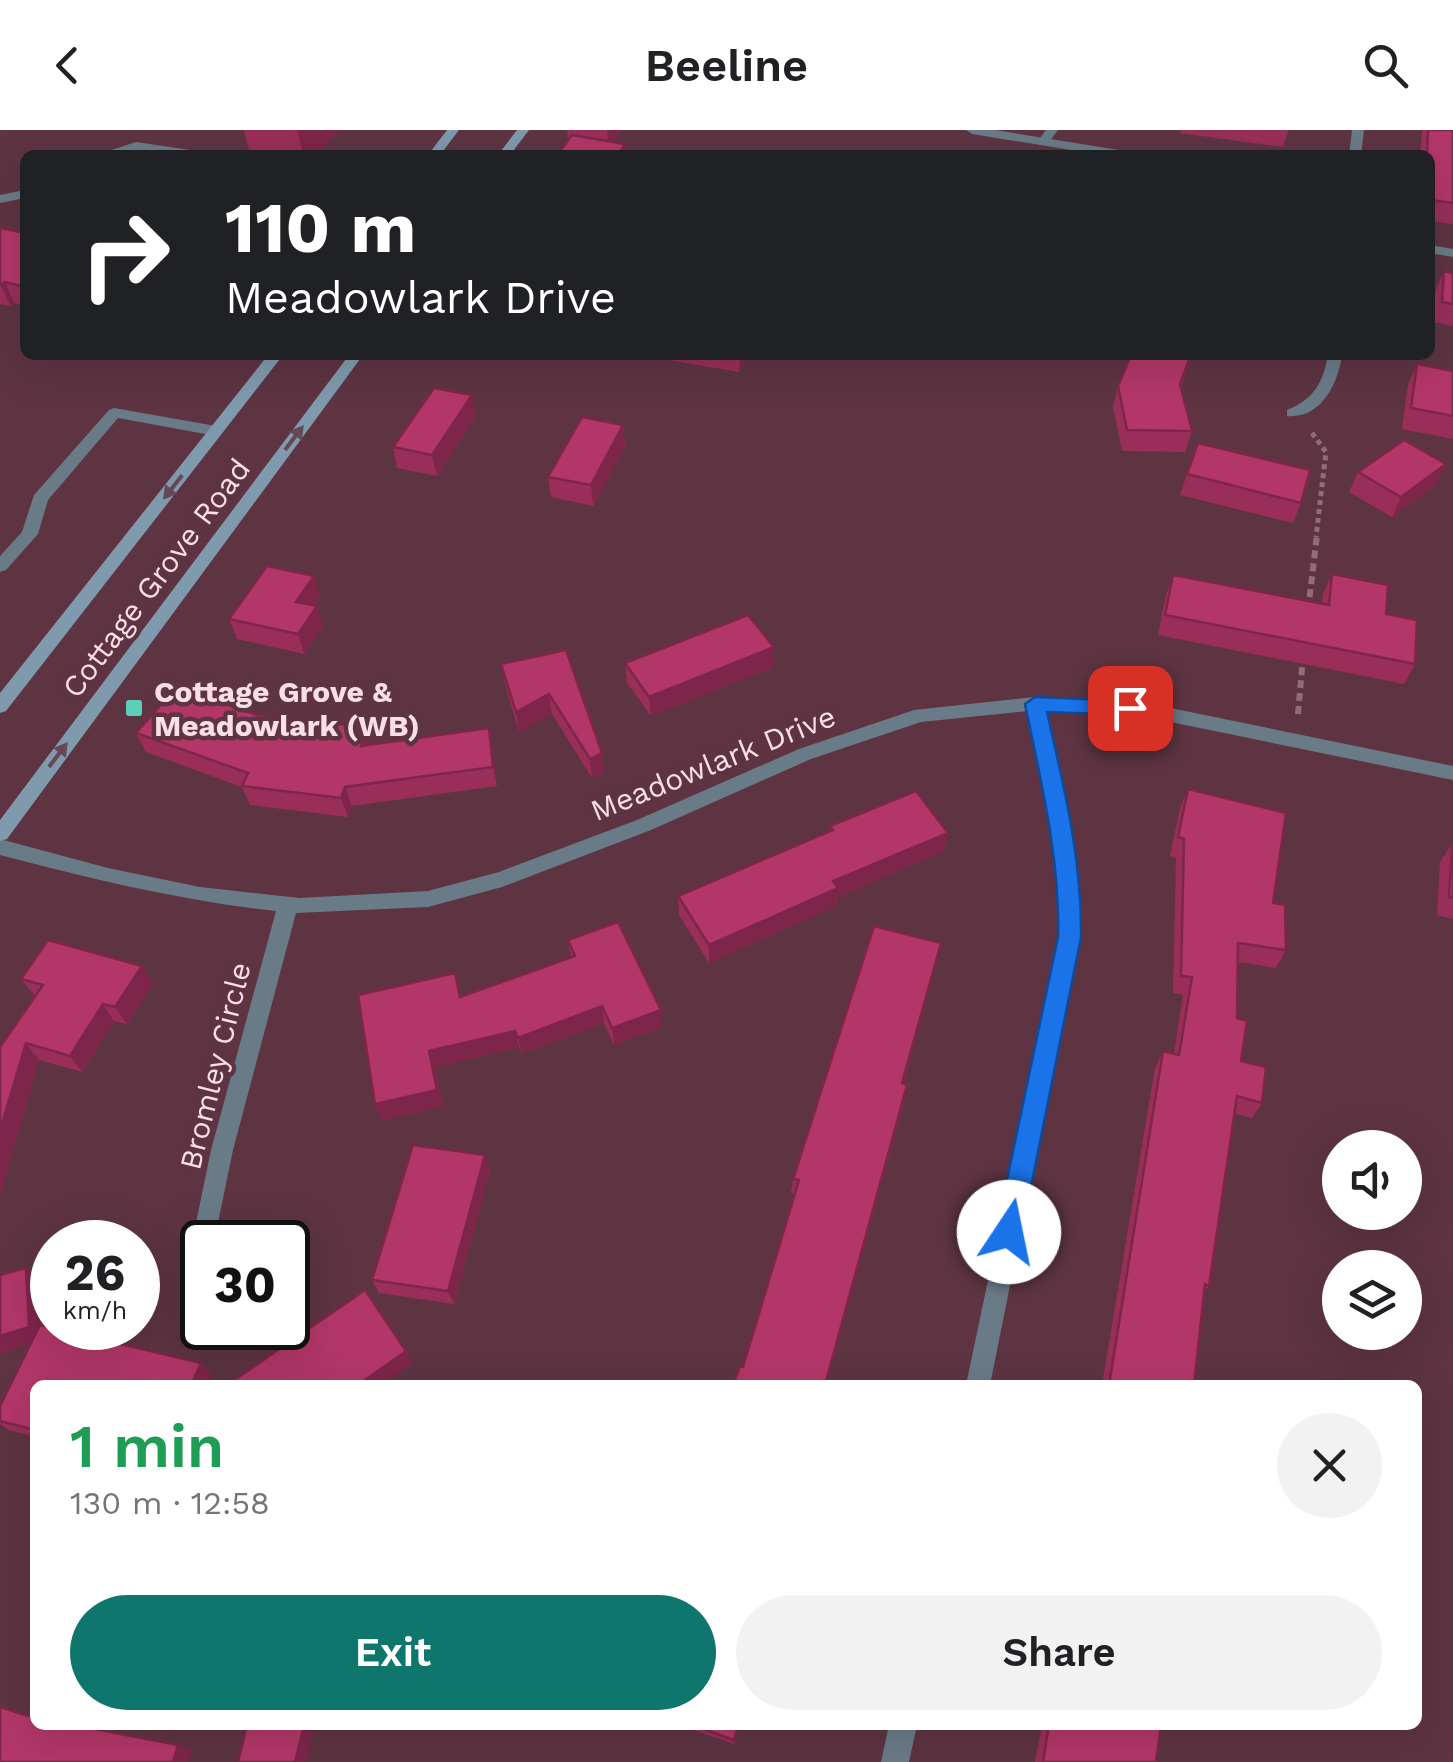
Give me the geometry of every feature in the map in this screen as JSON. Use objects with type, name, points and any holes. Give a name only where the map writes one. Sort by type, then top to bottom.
[{"type":"main road","points":[[438,150],[453,130]]},
{"type":"main road","points":[[508,150],[523,130]]},
{"type":"main road","name":"Cottage Grove Road","points":[[0,706],[272,360]]},
{"type":"main road","name":"Cottage Grove Road","points":[[0,834],[352,360]]},
{"type":"street","points":[[972,130],[1093,150]]},
{"type":"street","points":[[1042,142],[1052,130]]},
{"type":"street","points":[[121,150],[136,146],[164,150]]},
{"type":"street","points":[[1292,413],[1322,398],[1332,376],[1334,360]]},
{"type":"street","points":[[0,566],[30,534],[40,499],[114,413],[216,432]]},
{"type":"street","points":[[979,1380],[1070,937],[1070,888],[1062,826],[1035,704]]},
{"type":"street","name":"Meadowlark Drive","points":[[0,847],[200,895],[288,905],[428,899],[484,884],[644,825],[804,754],[920,716],[1035,704],[1141,709],[1453,773]]},
{"type":"street","name":"Bromley Circle","points":[[208,1220],[222,1150],[288,905]]},
{"type":"street","points":[[894,1762],[902,1730]]},
{"type":"path","points":[[1292,413],[1326,452],[1308,616]]},
{"type":"path","points":[[1295,740],[1304,653]]},
{"type":"building","points":[[1428,130],[1453,130],[1453,203],[1435,201],[1435,150],[1427,150]]},
{"type":"building","points":[[572,135],[625,144],[621,150],[561,150]]},
{"type":"building","points":[[0,228],[20,232],[20,286],[5,282],[0,285]]},
{"type":"building","points":[[1444,271],[1453,273],[1453,304],[1442,302]]},
{"type":"building","points":[[1129,360],[1189,360],[1180,384],[1192,431],[1127,430],[1118,386]]},
{"type":"building","points":[[1417,364],[1453,371],[1453,416],[1411,408]]},
{"type":"building","points":[[434,388],[472,395],[432,455],[393,447]]},
{"type":"building","points":[[582,417],[623,425],[591,485],[548,477]]},
{"type":"building","points":[[1404,440],[1446,464],[1401,497],[1358,472]]},
{"type":"building","points":[[1198,443],[1310,470],[1301,503],[1187,474]]},
{"type":"building","points":[[267,566],[314,576],[296,602],[317,606],[298,634],[229,619]]},
{"type":"building","points":[[1332,574],[1388,585],[1386,614],[1417,620],[1415,664],[1165,615],[1173,575],[1329,605]]},
{"type":"building","points":[[748,615],[774,647],[649,697],[625,663]]},
{"type":"building","points":[[566,650],[602,753],[590,759],[549,694],[516,712],[501,664]]},
{"type":"building","points":[[177,687],[257,715],[368,727],[361,746],[489,728],[493,767],[345,787],[341,798],[242,786],[248,773],[136,733]]},
{"type":"building","points":[[1188,789],[1286,813],[1273,903],[1285,905],[1286,950],[1238,943],[1237,1018],[1247,1021],[1241,1061],[1266,1067],[1262,1103],[1237,1096],[1209,1286],[1205,1284],[1195,1380],[1110,1380],[1163,1051],[1179,1055],[1192,977],[1181,976],[1184,839],[1178,837]]},
{"type":"building","points":[[916,791],[948,833],[833,881],[838,888],[709,945],[678,896],[833,830],[830,826]]},
{"type":"building","points":[[1453,844],[1453,898],[1449,897]]},
{"type":"building","points":[[618,922],[661,1010],[612,1028],[602,1006],[518,1038],[515,1031],[429,1051],[437,1090],[375,1104],[358,995],[455,973],[460,997],[575,956],[568,940]]},
{"type":"building","points":[[874,926],[941,943],[902,1083],[907,1085],[826,1380],[735,1380],[740,1366],[743,1367],[799,1180],[793,1179]]},
{"type":"building","points":[[48,940],[142,966],[115,1007],[103,1004],[70,1056],[26,1043],[0,1130],[0,1047],[43,985],[21,979]]},
{"type":"building","points":[[413,1145],[485,1155],[448,1291],[372,1280]]},
{"type":"building","points":[[26,1268],[29,1327],[0,1336],[0,1275]]},
{"type":"building","points":[[365,1290],[406,1351],[365,1380],[234,1380],[278,1350],[310,1350],[310,1328]]},
{"type":"building","points":[[30,1345],[30,1350],[146,1350],[201,1363],[193,1380],[30,1380],[30,1429],[0,1421],[0,1406]]},
{"type":"building","points":[[0,1707],[30,1716],[30,1730],[100,1730],[178,1745],[173,1762],[0,1762]]},
{"type":"building","points":[[246,1730],[303,1730],[295,1762],[238,1762]]},
{"type":"building","points":[[706,1730],[737,1730],[734,1740]]},
{"type":"building","points":[[1048,1730],[1160,1730],[1156,1762],[1043,1762]]},
{"type":"place","name":"Cottage Grove & Meadowlark (WB)","points":[[134,708]]},
{"type":"route","points":[[1009,1232],[1070,937],[1070,888],[1062,826],[1035,704],[1130,708]]}]
